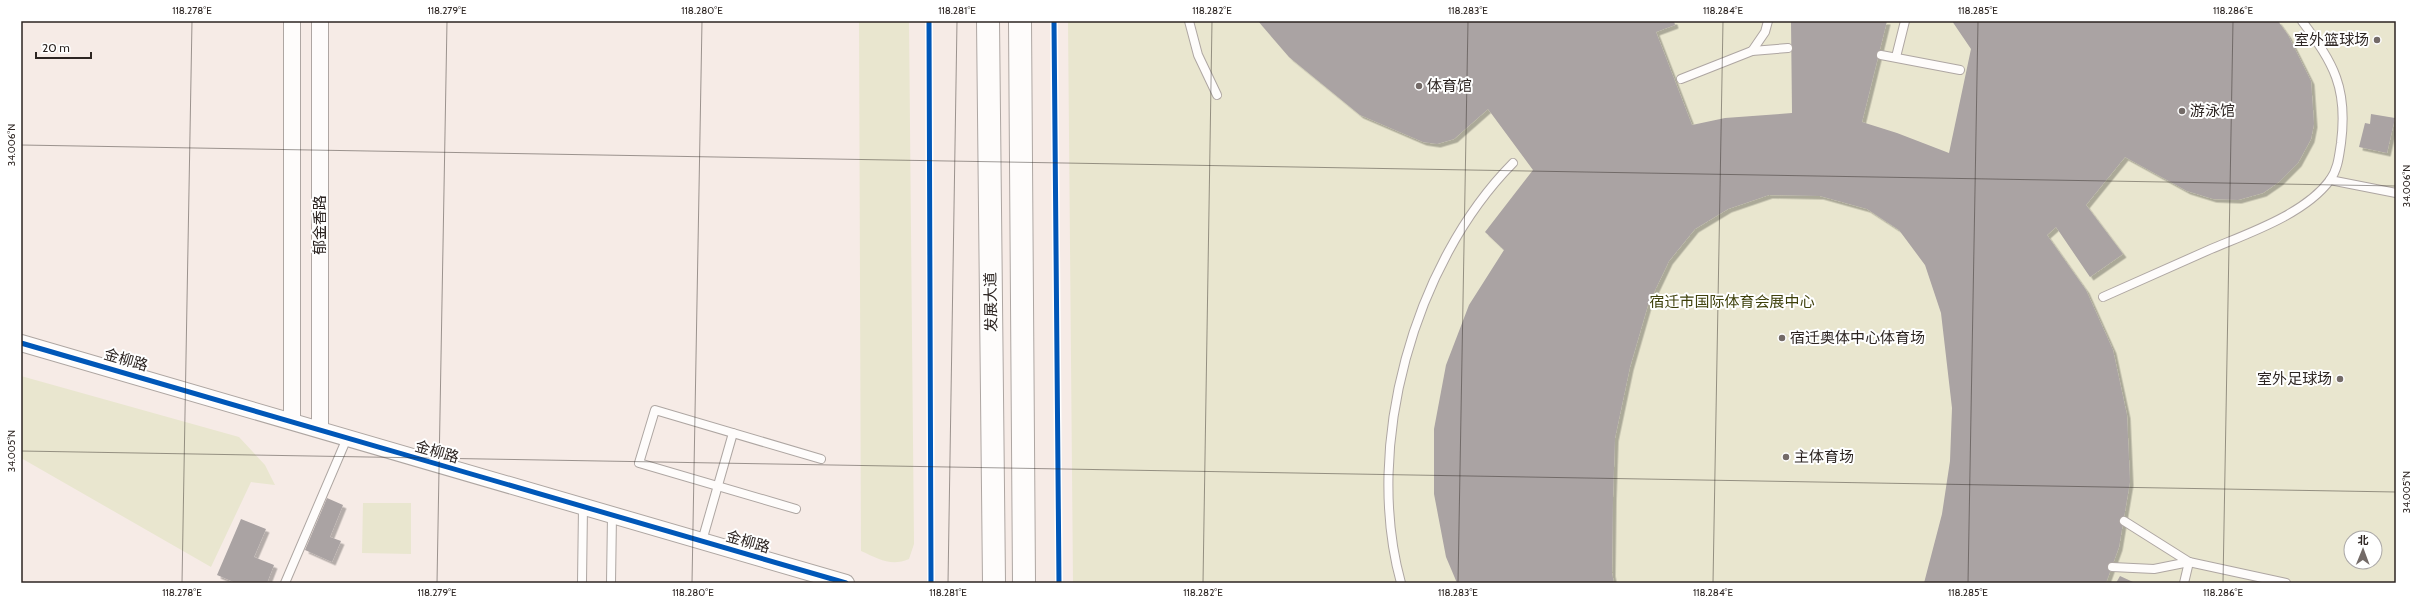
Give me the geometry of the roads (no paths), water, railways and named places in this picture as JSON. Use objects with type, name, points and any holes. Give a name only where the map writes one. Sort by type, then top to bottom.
[{"type":"main road","name":"发展大道","points":[[988,21],[994,583]]},
{"type":"main road","name":"发展大道","points":[[1020,21],[1024,583]]},
{"type":"street","name":"郁金香路","points":[[292,21],[292,421]]},
{"type":"street","name":"郁金香路","points":[[320,21],[320,429]]},
{"type":"street","name":"金柳路","points":[[21,343],[846,583]]},
{"type":"lane","points":[[1189,21],[1198,55],[1217,95]]},
{"type":"lane","points":[[1752,51],[1765,32],[1768,21]]},
{"type":"lane","points":[[1896,57],[1905,21]]},
{"type":"lane","points":[[2103,297],[2273,222],[2314,197],[2330,180],[2338,162],[2342,138],[2343,112],[2341,87],[2326,53],[2302,21]]},
{"type":"lane","points":[[1681,79],[1752,51],[1788,48]]},
{"type":"lane","points":[[1881,55],[1960,70]]},
{"type":"lane","points":[[1401,583],[1391,526],[1389,480],[1393,419],[1408,351],[1436,274],[1466,223],[1498,178],[1513,162]]},
{"type":"lane","points":[[2330,180],[2396,192]]},
{"type":"lane","points":[[796,509],[639,463],[655,410],[821,460]]},
{"type":"lane","points":[[702,541],[733,433]]},
{"type":"lane","points":[[285,583],[347,438]]},
{"type":"lane","points":[[582,583],[583,507]]},
{"type":"lane","points":[[611,583],[612,515]]},
{"type":"lane","points":[[2124,521],[2189,562],[2286,583]]},
{"type":"lane","points":[[2112,567],[2154,569],[2189,562]]},
{"type":"lane","points":[[2184,583],[2189,562]]},
{"type":"place","name":"室外篮球场","points":[[2377,40]]},
{"type":"place","name":"体育馆","points":[[1419,86]]},
{"type":"place","name":"游泳馆","points":[[2182,111]]},
{"type":"place","name":"宿迁奥体中心体育场","points":[[1782,338]]},
{"type":"place","name":"室外足球场","points":[[2340,379]]},
{"type":"place","name":"主体育场","points":[[1786,457]]},
{"type":"park label","name":"宿迁市国际体育会展中心","points":[[1732,302]]}]
